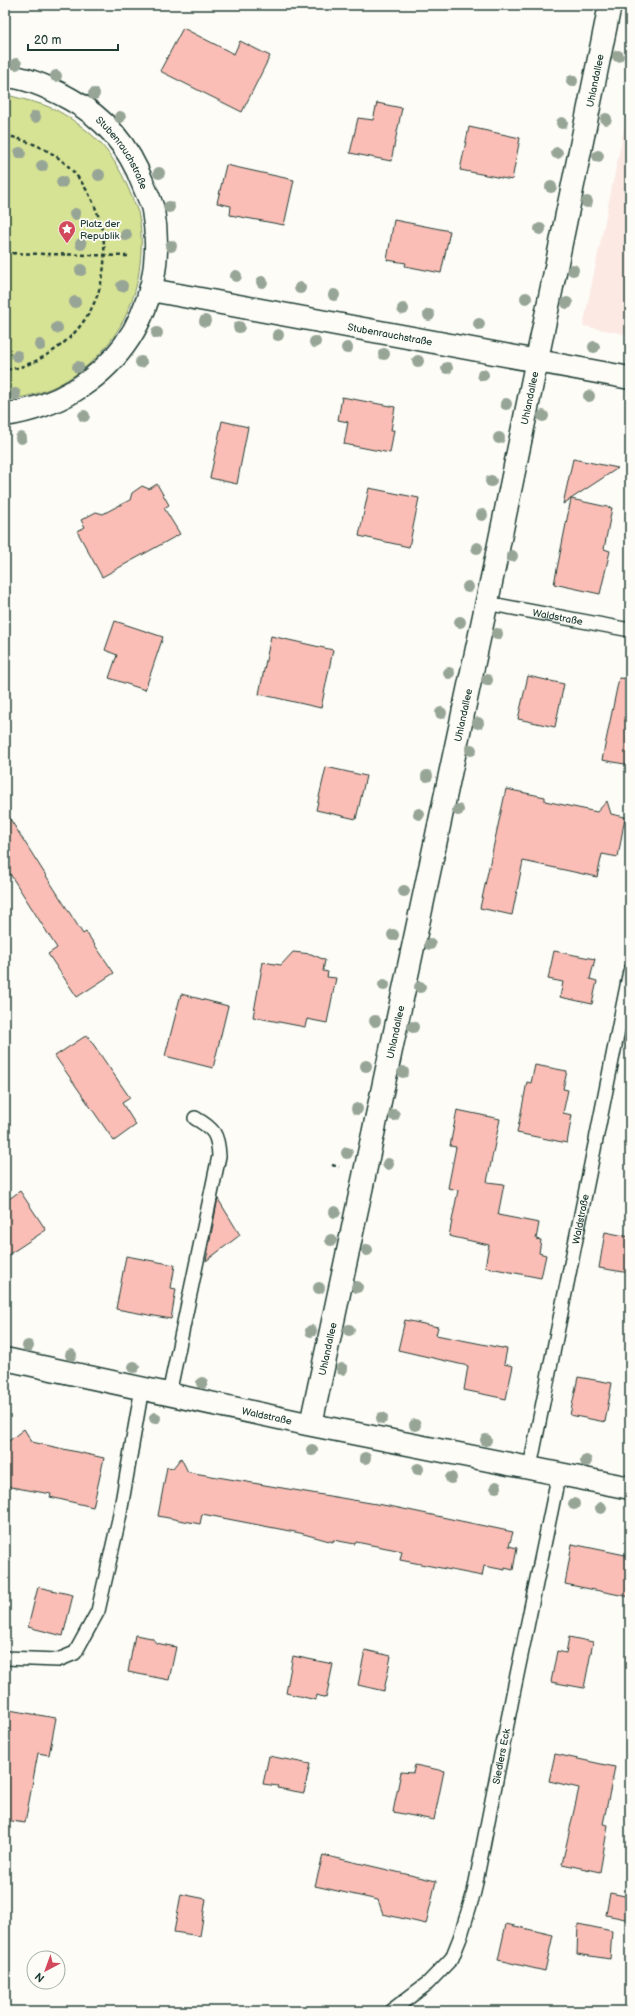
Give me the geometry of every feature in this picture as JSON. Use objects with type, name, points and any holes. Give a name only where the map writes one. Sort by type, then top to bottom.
[{"type":"street","name":"Uhlandallee","points":[[311,1424],[486,603],[610,5]]},
{"type":"street","name":"Stubenrauchstraße","points":[[5,76],[49,87],[86,107],[105,124],[122,143],[136,164],[153,209],[156,256],[151,290],[138,324],[118,355],[91,381],[60,400],[25,412],[5,415]]},
{"type":"street","name":"Stubenrauchstraße","points":[[151,290],[630,378]]},
{"type":"street","name":"Waldstraße","points":[[5,1359],[311,1424],[630,1488]]},
{"type":"lane","name":"Waldstraße","points":[[486,603],[630,630]]},
{"type":"lane","name":"Waldstraße","points":[[530,1467],[630,972]]},
{"type":"lane","points":[[169,1394],[219,1156],[218,1140],[211,1128],[195,1118]]},
{"type":"lane","points":[[5,1658],[58,1660],[74,1653],[98,1611],[118,1519],[142,1388]]},
{"type":"lane","name":"Siedlers Eck","points":[[391,2011],[428,1982],[452,1958],[460,1938],[476,1880],[517,1671],[559,1473]]},
{"type":"path","points":[[5,135],[26,140],[48,151],[68,166],[85,185],[104,232],[106,256],[101,287],[88,316],[68,340],[43,358],[14,369],[5,370]]},
{"type":"path","points":[[5,253],[156,256]]},
{"type":"shaded area","points":[[630,100],[630,335],[583,326]]},
{"type":"green space","name":"Platz der Republik","points":[[5,96],[11,96],[54,109],[79,125],[98,141],[109,153],[126,182],[138,212],[141,231],[141,244],[140,264],[135,290],[126,315],[113,337],[97,356],[78,373],[56,386],[31,395],[5,400]]},
{"type":"building","points":[[183,28],[234,54],[240,41],[270,56],[242,112],[160,71]]},
{"type":"building","points":[[377,103],[402,108],[391,161],[350,153],[358,118],[373,120]]},
{"type":"building","points":[[469,127],[520,138],[512,180],[460,170]]},
{"type":"building","points":[[226,165],[294,180],[284,225],[230,215],[231,206],[217,203]]},
{"type":"building","points":[[394,220],[450,231],[441,273],[405,266],[406,263],[387,260]]},
{"type":"building","points":[[342,397],[395,407],[391,430],[394,430],[390,453],[344,444],[348,422],[338,420]]},
{"type":"building","points":[[222,421],[248,427],[237,484],[210,478]]},
{"type":"building","points":[[573,459],[618,468],[563,504]]},
{"type":"building","points":[[157,484],[169,505],[164,508],[180,534],[102,577],[77,531],[85,527],[81,520],[96,512],[103,514],[130,500],[132,493],[142,486],[149,489]]},
{"type":"building","points":[[369,488],[419,498],[409,547],[359,536]]},
{"type":"building","points":[[571,499],[612,508],[604,549],[610,551],[600,594],[554,584]]},
{"type":"building","points":[[115,621],[163,637],[145,690],[109,678],[117,655],[105,650]]},
{"type":"building","points":[[271,636],[333,650],[321,708],[259,694]]},
{"type":"building","points":[[528,676],[564,684],[555,727],[518,719]]},
{"type":"building","points":[[619,678],[630,679],[630,765],[602,760]]},
{"type":"building","points":[[326,767],[366,776],[356,819],[316,810]]},
{"type":"building","points":[[506,789],[545,797],[545,801],[597,812],[607,801],[611,814],[625,817],[618,857],[602,854],[597,877],[523,861],[512,915],[480,908]]},
{"type":"building","points":[[5,811],[83,934],[86,932],[114,973],[77,997],[48,954],[57,948],[5,866]]},
{"type":"building","points":[[554,951],[595,959],[590,979],[597,981],[592,1004],[560,997],[563,982],[548,979]]},
{"type":"building","points":[[293,952],[311,954],[325,960],[323,971],[328,972],[327,977],[336,978],[327,1023],[307,1019],[305,1027],[253,1017],[263,962],[281,965]]},
{"type":"building","points":[[181,994],[228,1006],[213,1068],[165,1056]]},
{"type":"building","points":[[87,1035],[130,1098],[122,1103],[136,1125],[114,1141],[55,1056]]},
{"type":"building","points":[[535,1065],[567,1071],[563,1089],[568,1090],[563,1113],[572,1115],[567,1143],[517,1133],[527,1082],[531,1083]]},
{"type":"building","points":[[457,1110],[500,1119],[487,1182],[504,1184],[498,1215],[539,1223],[536,1239],[541,1240],[539,1253],[546,1255],[541,1278],[485,1267],[489,1245],[449,1236],[458,1190],[448,1188],[456,1147],[450,1146]]},
{"type":"building","points":[[20,1191],[46,1230],[5,1257],[5,1202]]},
{"type":"building","points":[[218,1199],[240,1235],[206,1261],[217,1203]]},
{"type":"building","points":[[605,1232],[630,1237],[630,1273],[599,1268]]},
{"type":"building","points":[[126,1256],[175,1265],[171,1288],[176,1289],[171,1319],[116,1309]]},
{"type":"building","points":[[405,1320],[438,1327],[436,1335],[507,1349],[504,1364],[513,1366],[506,1399],[464,1390],[468,1366],[398,1350]]},
{"type":"building","points":[[578,1377],[612,1383],[605,1422],[570,1415]]},
{"type":"building","points":[[24,1429],[32,1442],[104,1458],[93,1507],[50,1497],[51,1494],[5,1486],[5,1444]]},
{"type":"building","points":[[181,1458],[188,1472],[394,1507],[513,1532],[509,1546],[517,1548],[513,1570],[484,1566],[482,1576],[400,1560],[402,1551],[356,1542],[355,1544],[333,1540],[333,1542],[300,1533],[202,1514],[200,1524],[158,1516],[167,1467],[173,1468]]},
{"type":"building","points":[[572,1544],[630,1556],[630,1597],[565,1584]]},
{"type":"building","points":[[38,1587],[73,1595],[63,1636],[28,1627]]},
{"type":"building","points":[[135,1635],[152,1638],[156,1643],[176,1647],[169,1680],[128,1672]]},
{"type":"building","points":[[569,1637],[593,1642],[584,1688],[551,1682],[557,1651],[566,1653]]},
{"type":"building","points":[[365,1650],[391,1656],[384,1691],[358,1685]]},
{"type":"building","points":[[293,1656],[333,1664],[326,1698],[317,1695],[316,1700],[286,1693]]},
{"type":"building","points":[[9,1710],[56,1718],[49,1755],[38,1753],[25,1823],[5,1820],[5,1728]]},
{"type":"building","points":[[555,1754],[615,1767],[603,1824],[608,1825],[600,1872],[562,1864],[579,1788],[549,1781]]},
{"type":"building","points":[[269,1756],[310,1764],[304,1793],[277,1788],[278,1786],[263,1784]]},
{"type":"building","points":[[415,1765],[444,1771],[434,1820],[393,1812],[401,1772],[413,1773]]},
{"type":"building","points":[[323,1855],[436,1881],[426,1924],[383,1914],[378,1900],[315,1886]]},
{"type":"building","points":[[610,1893],[630,1897],[630,1920],[606,1915]]},
{"type":"building","points":[[181,1894],[206,1899],[200,1936],[174,1932]]},
{"type":"building","points":[[506,1924],[553,1935],[545,1971],[498,1960]]},
{"type":"building","points":[[578,1924],[612,1931],[610,1959],[577,1954]]},
{"type":"place","name":"Platz der Republik","points":[[67,244]]}]
